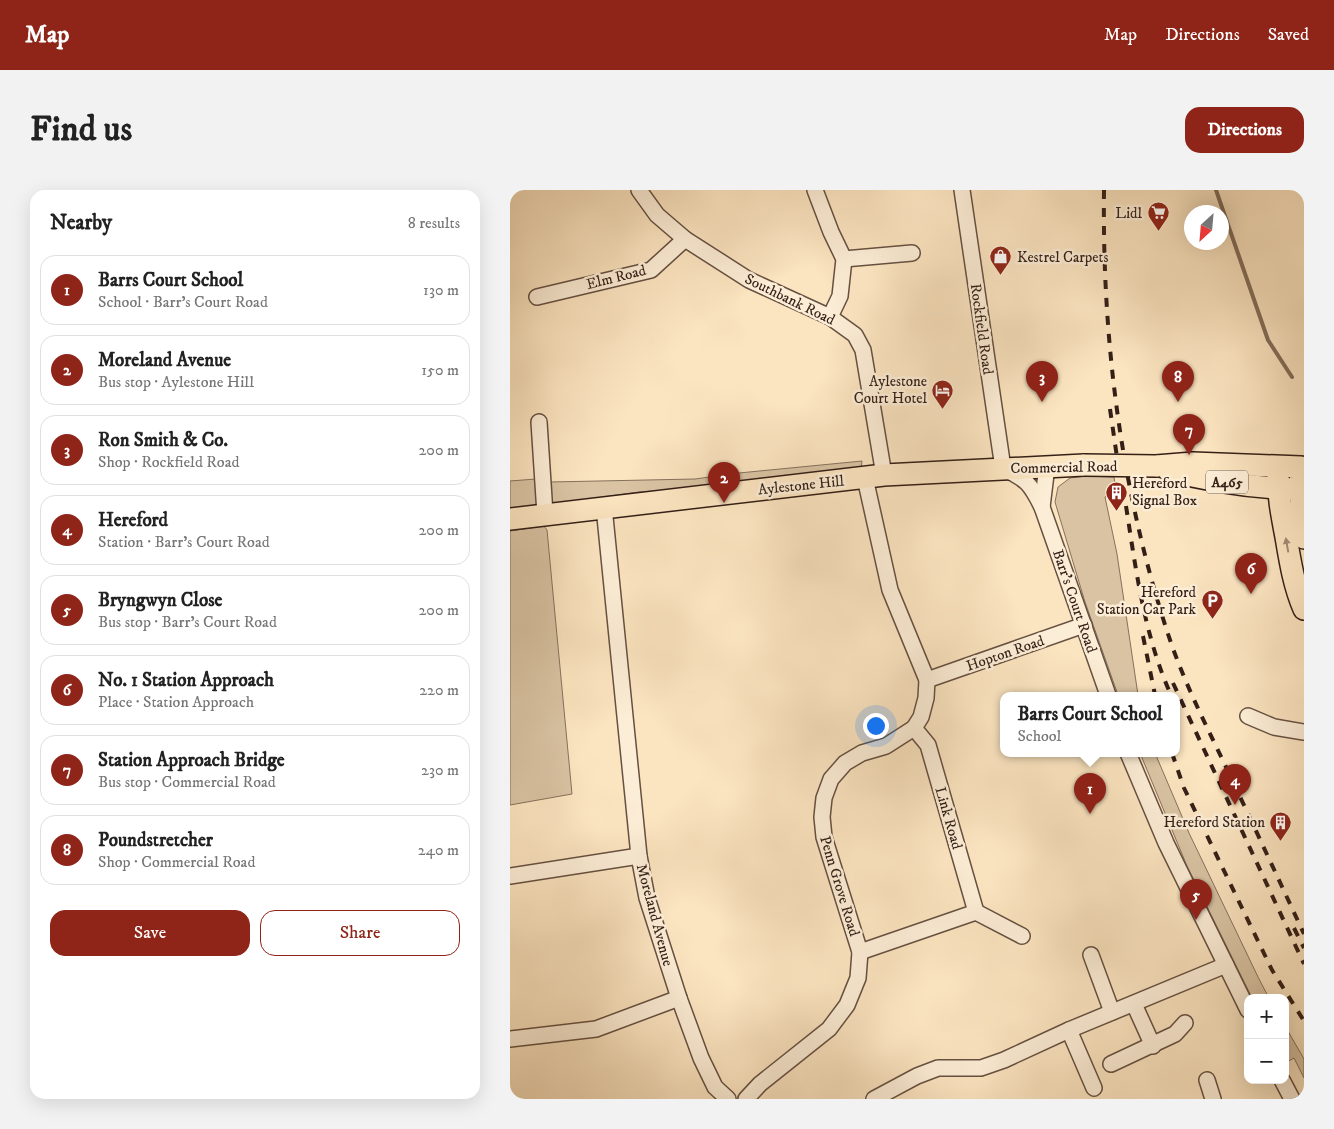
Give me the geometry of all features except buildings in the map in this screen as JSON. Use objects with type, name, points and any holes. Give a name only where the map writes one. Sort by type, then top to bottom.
[{"type":"highway","name":"Commercial Road","points":[[1002,468],[1084,465],[1156,466],[1193,463],[1301,467],[1300,489],[1193,477],[1156,466]]},
{"type":"highway","points":[[1278,467],[1278,488],[1292,569],[1299,597],[1304,608]]},
{"type":"highway","name":"Aylestone Hill","points":[[510,519],[875,477],[1002,468]]},
{"type":"highway","points":[[1300,489],[1304,538]]},
{"type":"street","name":"Southbank Road","points":[[639,190],[657,215],[685,238],[749,280],[830,317],[855,335],[863,350],[875,477]]},
{"type":"street","points":[[816,190],[844,259],[840,296],[830,317]]},
{"type":"street","name":"Rockfield Road","points":[[962,190],[1002,468]]},
{"type":"street","name":"Elm Road","points":[[537,297],[651,270],[685,238]]},
{"type":"street","points":[[844,259],[912,253]]},
{"type":"street","points":[[540,422],[545,514]]},
{"type":"street","name":"Barr's Court Road","points":[[1042,507],[1047,466]]},
{"type":"street","name":"Barr's Court Road","points":[[1002,468],[1028,483],[1033,488],[1042,507],[1107,692]]},
{"type":"street","points":[[875,477],[890,590],[927,680],[926,698],[921,717],[914,728]]},
{"type":"street","name":"Moreland Avenue","points":[[604,507],[639,856],[647,898],[679,998],[701,1058],[715,1087],[728,1099]]},
{"type":"street","name":"Hopton Road","points":[[927,680],[1084,625]]},
{"type":"street","points":[[1248,716],[1274,727],[1304,732]]},
{"type":"street","name":"Link Road","points":[[914,728],[928,745],[976,912]]},
{"type":"street","name":"Penn Grove Road","points":[[746,1099],[760,1084],[829,1029],[847,1005],[858,978],[860,952],[824,837],[822,817],[824,798],[831,779],[845,763],[862,753],[886,746],[914,728]]},
{"type":"street","points":[[1130,757],[1166,843],[1244,1002]]},
{"type":"street","points":[[510,876],[639,856]]},
{"type":"street","points":[[860,952],[976,912],[1022,936]]},
{"type":"street","points":[[1091,955],[1112,1012]]},
{"type":"street","points":[[874,1099],[918,1076],[938,1068],[981,1068],[1004,1060],[1069,1030],[1226,965]]},
{"type":"street","points":[[510,1039],[596,1029],[679,998]]},
{"type":"street","points":[[1134,1004],[1153,1046]]},
{"type":"street","points":[[1112,1064],[1175,1034],[1185,1023]]},
{"type":"street","points":[[1069,1030],[1094,1088]]},
{"type":"street","points":[[1207,1080],[1213,1099]]},
{"type":"street","points":[[894,1099],[902,1084]]},
{"type":"street","points":[[1283,1084],[1287,1098]]},
{"type":"shaded area","points":[[862,461],[861,469],[639,492],[552,504],[550,482],[695,479]]},
{"type":"shaded area","points":[[1085,476],[1114,477],[1116,492],[1105,497],[1117,554],[1138,692],[1117,692],[1085,602],[1055,502],[1058,487],[1070,478]]},
{"type":"shaded area","points":[[536,479],[537,504],[510,512],[510,481]]},
{"type":"shaded area","points":[[544,526],[547,530],[572,794],[510,805],[510,531]]},
{"type":"shaded area","points":[[1142,757],[1157,757],[1189,833],[1267,994],[1250,994],[1187,866]]},
{"type":"shaded area","points":[[1289,1033],[1304,1059],[1304,1078],[1294,1058],[1289,1061]]},
{"type":"waterway","points":[[1216,190],[1268,340],[1292,377]]},
{"type":"railway","points":[[1104,190],[1104,246],[1111,359],[1127,470],[1152,580],[1168,634],[1187,685],[1304,934]]},
{"type":"railway","points":[[1110,409],[1119,471]]},
{"type":"railway","points":[[1126,506],[1142,602],[1154,649],[1170,692]]},
{"type":"railway","points":[[1143,636],[1154,692]]},
{"type":"railway","points":[[1173,683],[1177,692]]},
{"type":"railway","points":[[1180,698],[1304,964]]},
{"type":"railway","points":[[1173,757],[1184,788],[1272,970],[1304,1021]]},
{"type":"railway","points":[[1294,928],[1304,948]]},
{"type":"place","name":"Lidl","points":[[1158,232]]},
{"type":"place","name":"Kestrel Carpets","points":[[1001,276]]},
{"type":"place","name":"Ron Smith & Co.","points":[[1042,402]]},
{"type":"place","name":"Poundstretcher","points":[[1178,402]]},
{"type":"place","name":"Aylestone Court Hotel","points":[[943,409]]},
{"type":"place","name":"Station Approach Bridge","points":[[1189,455]]},
{"type":"place","name":"Moreland Avenue","points":[[724,503]]},
{"type":"place","name":"Hereford Signal Box","points":[[1116,511]]},
{"type":"place","name":"No. 1 Station Approach","points":[[1251,594]]},
{"type":"place","name":"Hereford Station Car Park","points":[[1212,620]]},
{"type":"place","name":"Hereford","points":[[1235,805]]},
{"type":"place","name":"Barrs Court School","points":[[1090,814]]},
{"type":"place","name":"Hereford Station","points":[[1281,841]]},
{"type":"place","name":"Bryngwyn Close","points":[[1196,920]]}]
